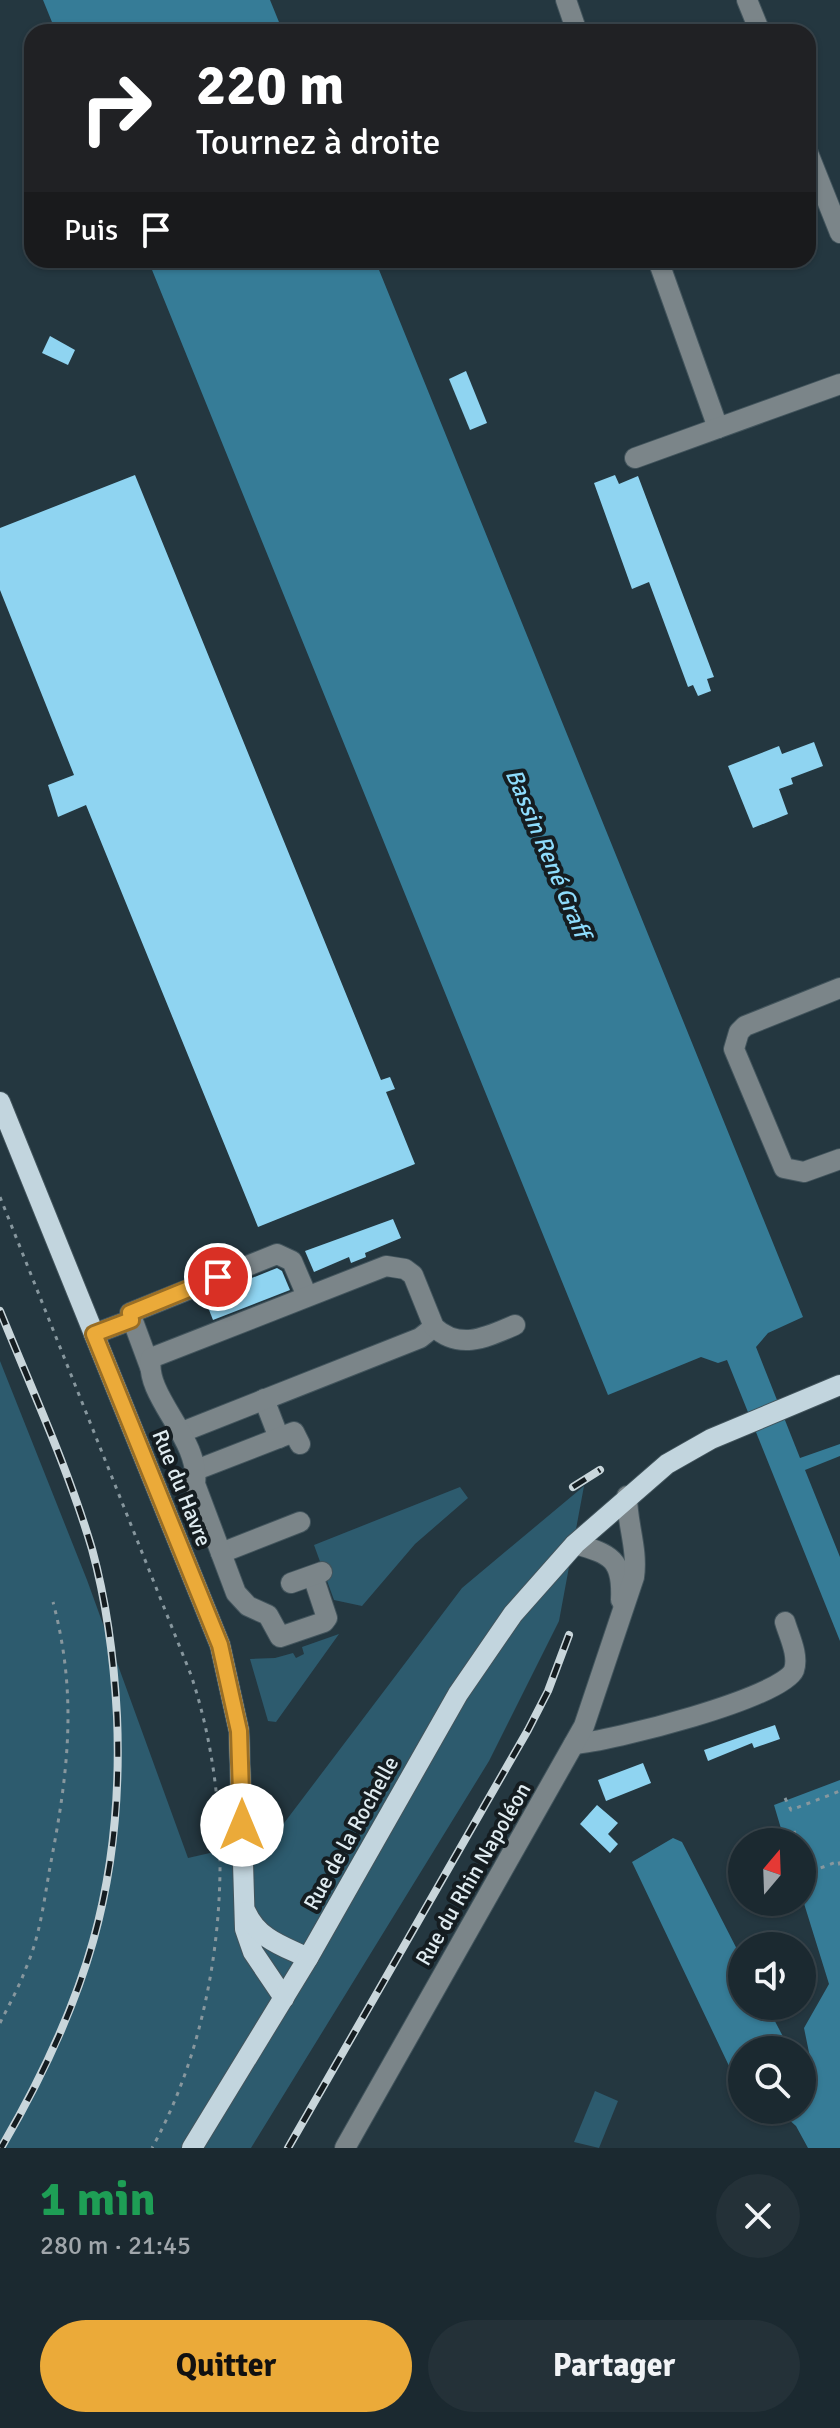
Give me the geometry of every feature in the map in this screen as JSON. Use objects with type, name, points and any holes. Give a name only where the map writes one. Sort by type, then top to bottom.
[{"type":"main road","name":"Rue du Havre","points":[[0,1102],[229,1675],[241,1765],[245,1929],[253,1952],[284,1998]]},
{"type":"main road","points":[[571,1548],[627,1496],[684,1452],[840,1385]]},
{"type":"main road","name":"Rue de la Rochelle","points":[[192,2148],[308,1958],[477,1662],[513,1614],[571,1548]]},
{"type":"main road","points":[[244,1908],[256,1930],[308,1958]]},
{"type":"street","points":[[566,0],[574,24]]},
{"type":"street","points":[[747,0],[757,24]]},
{"type":"street","points":[[816,173],[840,233]]},
{"type":"street","points":[[661,268],[718,428]]},
{"type":"street","points":[[635,458],[840,384]]},
{"type":"street","points":[[840,988],[745,1026],[739,1032],[734,1049],[784,1168],[804,1172],[840,1159]]},
{"type":"street","points":[[291,1583],[317,1574],[327,1618],[324,1622],[280,1637],[274,1610],[248,1606],[236,1593],[195,1484],[196,1470],[182,1432],[169,1414],[129,1321],[130,1313],[277,1254],[292,1261],[307,1296]]},
{"type":"street","points":[[150,1367],[151,1358],[159,1352],[386,1266],[395,1266],[413,1275],[434,1327],[452,1338],[475,1342],[515,1325]]},
{"type":"street","points":[[94,1334],[129,1321]]},
{"type":"street","points":[[182,1432],[420,1338],[434,1327]]},
{"type":"street","points":[[264,1399],[279,1438]]},
{"type":"street","points":[[196,1470],[294,1432],[300,1444]]},
{"type":"street","name":"Rue du Rhin Napoléon","points":[[345,2148],[574,1744],[595,1701],[636,1565],[627,1496]]},
{"type":"street","points":[[221,1553],[300,1522]]},
{"type":"street","name":"Rue du Rhin Napoléon","points":[[571,1548],[600,1550],[614,1559],[619,1570],[620,1615]]},
{"type":"street","points":[[574,1744],[631,1736],[721,1707],[784,1682],[793,1672],[795,1658],[785,1622]]},
{"type":"path","points":[[0,1197],[191,1675],[210,1747],[219,1889],[213,1977],[189,2059],[152,2148]]},
{"type":"path","points":[[0,2023],[27,1967],[39,1930],[68,1774],[70,1705],[61,1634],[53,1602]]},
{"type":"path","points":[[785,1798],[791,1810],[840,1791]]},
{"type":"path","points":[[816,1870],[839,1861],[840,1866]]},
{"type":"shaded area","points":[[0,1361],[87,1580],[188,1858],[272,1839],[462,1588],[584,1486],[559,1621],[489,1761],[251,2148],[0,2148]]},
{"type":"shaded area","points":[[460,1487],[468,1498],[415,1544],[362,1606],[334,1600],[314,1545]]},
{"type":"shaded area","points":[[339,1634],[276,1722],[268,1721],[250,1659],[275,1658],[293,1653],[296,1658],[304,1654],[302,1647]]},
{"type":"shaded area","points":[[595,2091],[618,2101],[599,2148],[574,2142]]},
{"type":"water","points":[[43,0],[270,0],[280,24],[53,24]]},
{"type":"water","name":"Bassin René Graff","points":[[151,268],[378,268],[803,1317],[768,1333],[756,1347],[800,1458],[840,1444],[840,1456],[805,1470],[840,1557],[840,1641],[727,1360],[718,1363],[701,1357],[608,1395]]},
{"type":"water","points":[[840,1780],[840,2148],[808,2148],[794,2124],[816,2124],[816,2036],[806,2036],[804,2028],[809,2020],[816,2020],[816,2007],[829,1984],[816,1942],[816,1932],[813,1932],[808,1916],[816,1916],[816,1828],[781,1828],[774,1805]]},
{"type":"water","points":[[673,1838],[682,1842],[728,1932],[728,2020],[774,2020],[783,2036],[728,2036],[728,2064],[632,1862]]},
{"type":"building","points":[[50,336],[75,350],[68,365],[42,353]]},
{"type":"building","points":[[466,371],[487,423],[470,430],[449,379]]},
{"type":"building","points":[[135,475],[381,1080],[390,1077],[395,1089],[386,1092],[415,1164],[258,1227],[86,805],[58,817],[48,785],[74,775],[0,590],[0,528]]},
{"type":"building","points":[[615,475],[619,484],[638,476],[714,677],[707,679],[711,691],[698,696],[693,685],[688,687],[649,582],[632,589],[594,483]]},
{"type":"building","points":[[814,742],[823,766],[791,778],[793,784],[779,789],[788,814],[753,828],[728,766],[779,746],[782,754]]},
{"type":"building","points":[[393,1219],[401,1238],[365,1253],[366,1257],[351,1263],[349,1257],[314,1272],[305,1251]]},
{"type":"building","points":[[277,1268],[282,1271],[290,1290],[213,1320],[204,1297]]},
{"type":"building","points":[[775,1725],[780,1739],[754,1748],[752,1743],[708,1761],[704,1750]]},
{"type":"building","points":[[643,1763],[651,1783],[606,1801],[598,1780]]},
{"type":"building","points":[[597,1805],[618,1823],[608,1834],[618,1844],[610,1853],[580,1824]]},
{"type":"railway","points":[[0,1311],[49,1429],[92,1549],[106,1611],[117,1716],[114,1834],[106,1889],[93,1941],[56,2043],[1,2148]]},
{"type":"railway","points":[[573,1487],[600,1470]]},
{"type":"railway","points":[[288,2148],[528,1730],[548,1691],[569,1635]]},
{"type":"route","points":[[218,1277],[130,1313],[131,1320],[94,1334],[220,1645],[239,1731],[242,1825]]}]
